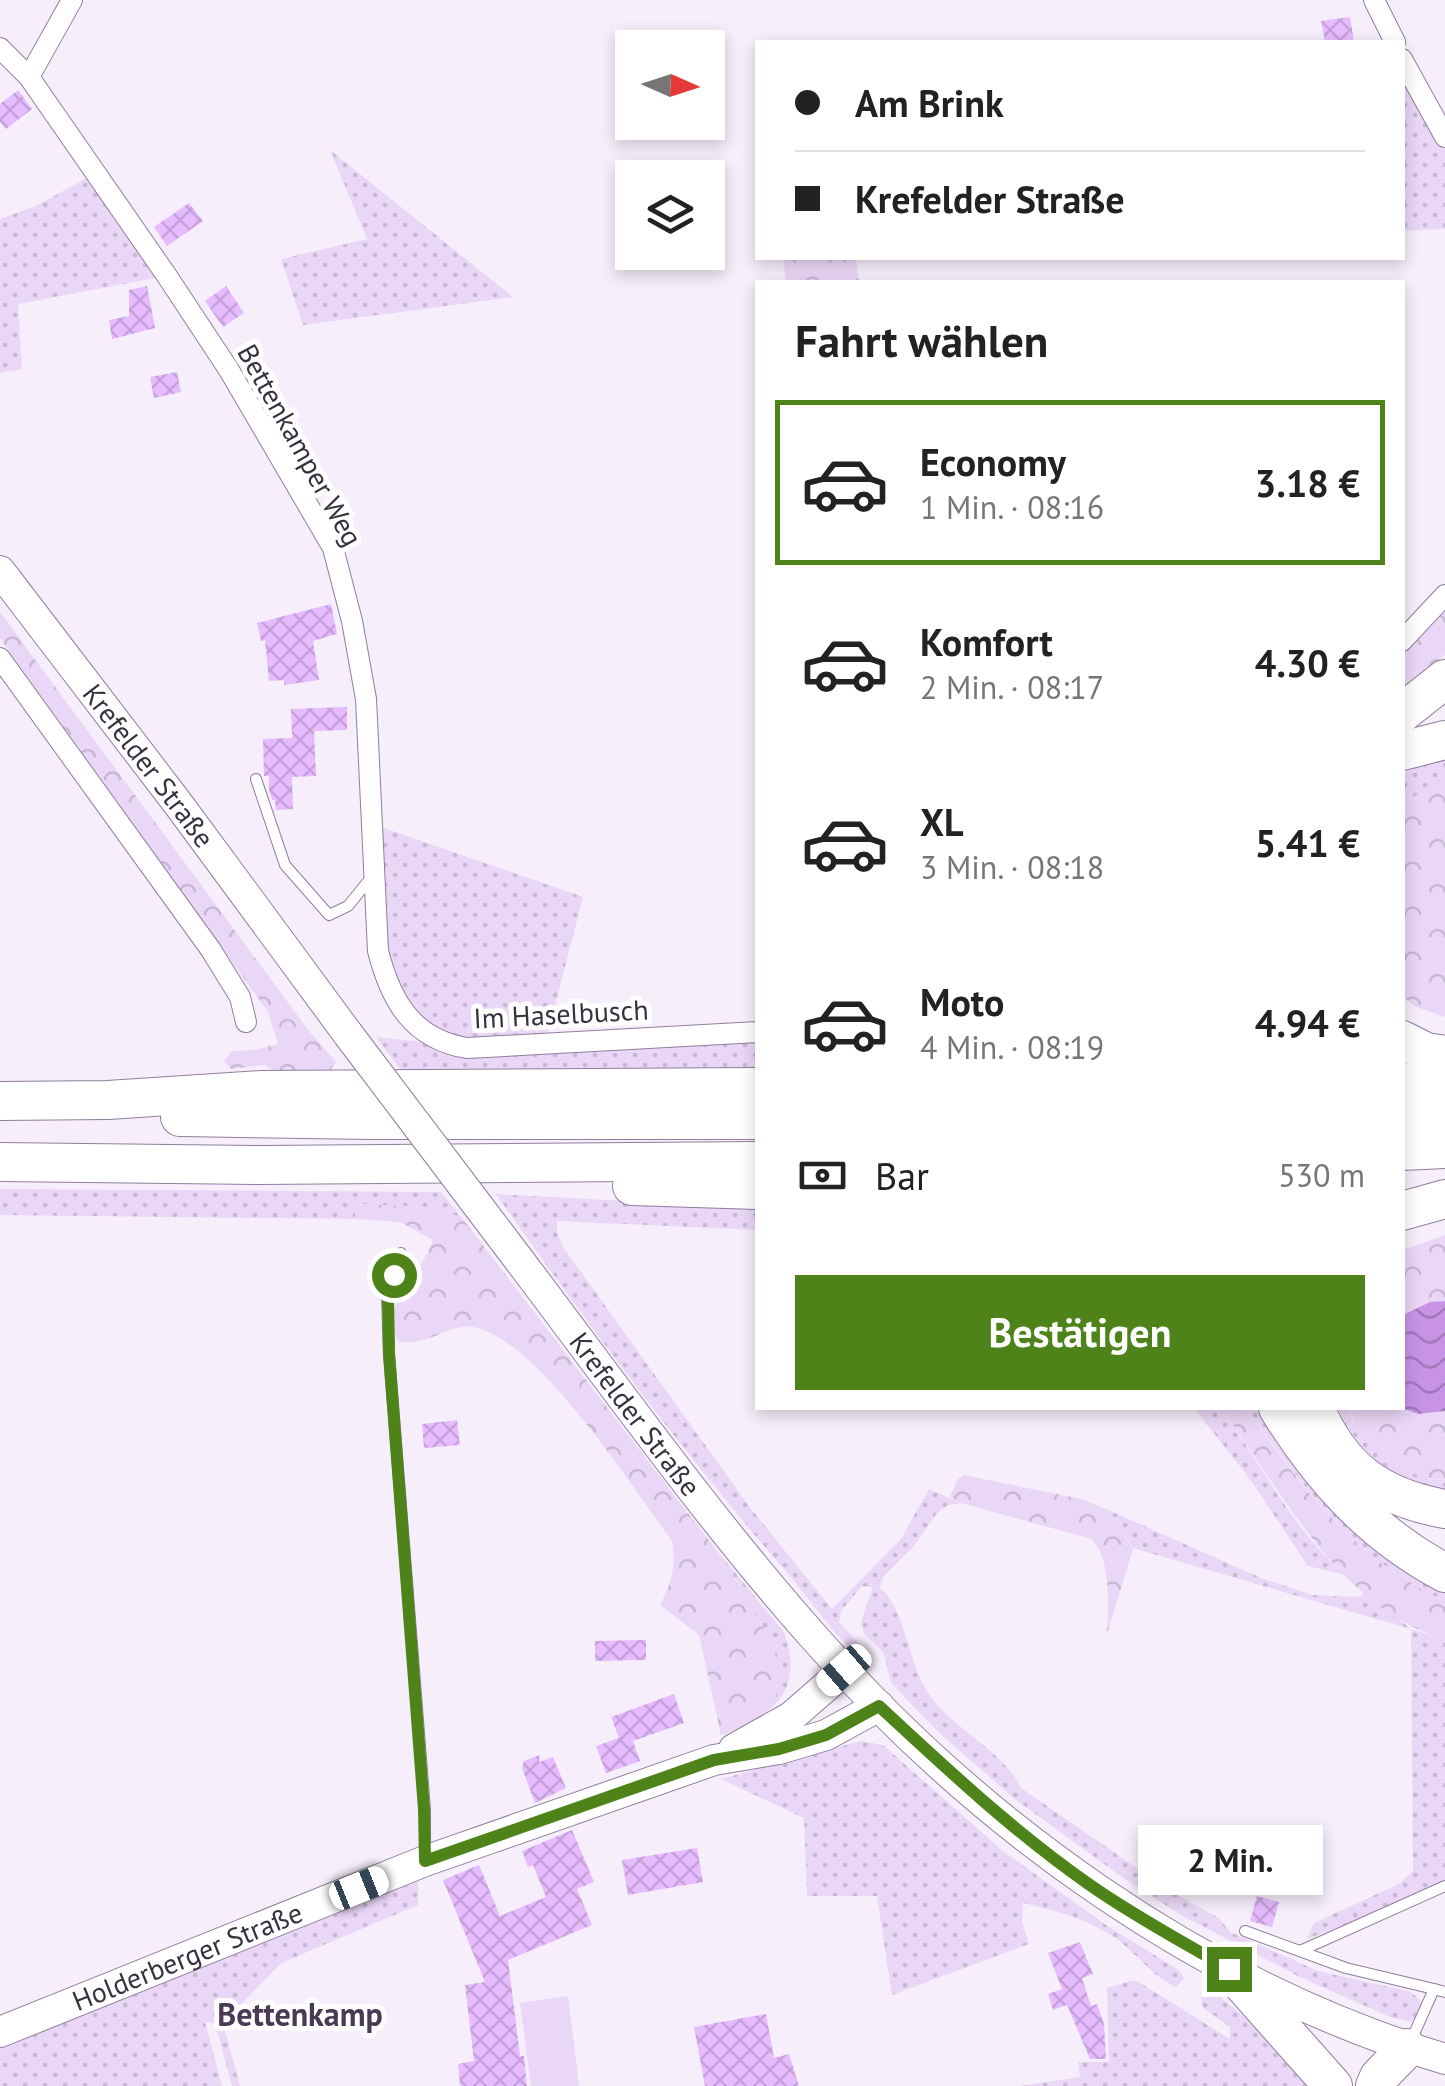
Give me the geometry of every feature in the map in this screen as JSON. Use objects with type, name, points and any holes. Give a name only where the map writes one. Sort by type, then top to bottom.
[{"type":"highway","points":[[1405,711],[1445,679]]},
{"type":"highway","points":[[1405,750],[1445,740]]},
{"type":"highway","points":[[1405,1042],[1426,1052],[1445,1055]]},
{"type":"highway","points":[[0,1101],[108,1100],[261,1090],[755,1086]]},
{"type":"highway","points":[[1413,1087],[1445,1112]]},
{"type":"highway","points":[[0,1114],[372,1120],[755,1120]]},
{"type":"highway","points":[[1405,1151],[1445,1149]]},
{"type":"highway","points":[[0,1162],[260,1166],[755,1161]]},
{"type":"highway","points":[[260,1166],[755,1192]]},
{"type":"highway","points":[[1405,1185],[1445,1185]]},
{"type":"highway","points":[[1405,1211],[1445,1199]]},
{"type":"highway","points":[[1279,1410],[1330,1483],[1367,1521],[1445,1573]]},
{"type":"highway","points":[[1315,1410],[1334,1446],[1360,1476],[1414,1504],[1445,1509]]},
{"type":"highway","points":[[1229,1969],[1333,2086]]},
{"type":"highway","points":[[1376,2086],[1379,2077],[1407,2048]]},
{"type":"highway","points":[[1395,2086],[1407,2048]]},
{"type":"main road","name":"Krefelder Straße","points":[[0,571],[686,1480],[810,1634],[844,1670],[995,1812],[1093,1887],[1229,1969],[1350,2027],[1445,2060]]},
{"type":"main road","name":"Holderberger Straße","points":[[714,1760],[791,1716],[844,1670]]},
{"type":"main road","name":"Holderberger Straße","points":[[0,2032],[425,1861],[714,1760],[779,1749],[826,1735],[879,1706]]},
{"type":"street","points":[[11,65],[72,0]]},
{"type":"street","points":[[1374,0],[1393,40]]},
{"type":"street","name":"Bettenkamper Weg","points":[[11,65],[229,370],[333,548],[366,699],[374,873]]},
{"type":"street","points":[[1405,65],[1445,138]]},
{"type":"street","points":[[1405,638],[1445,595]]},
{"type":"street","points":[[0,658],[211,950],[240,997],[246,1022]]},
{"type":"street","name":"Im Haselbusch","points":[[374,873],[378,951],[387,985],[420,1028],[443,1044],[467,1048],[755,1032]]},
{"type":"lane","points":[[256,779],[285,865],[329,915],[348,906],[374,873]]},
{"type":"lane","points":[[400,1253],[388,1297],[389,1354],[425,1861]]},
{"type":"lane","points":[[1299,1951],[1445,1886]]},
{"type":"lane","points":[[1245,1931],[1346,1968],[1440,1990],[1407,2048]]},
{"type":"green space","points":[[1405,83],[1445,150],[1445,229],[1405,231]]},
{"type":"green space","points":[[330,150],[513,297],[303,325],[281,259],[367,239]]},
{"type":"green space","points":[[96,173],[165,282],[161,285],[155,278],[18,304],[22,369],[0,373],[0,219],[36,206]]},
{"type":"green space","points":[[783,260],[856,260],[859,280],[786,280]]},
{"type":"green space","points":[[1445,610],[1445,655],[1405,686],[1405,648]]},
{"type":"green space","points":[[0,612],[309,1031],[336,1062],[327,1075],[277,1075],[265,1065],[231,1069],[224,1061],[232,1051],[278,1044],[268,1012],[0,638]]},
{"type":"green space","points":[[1445,759],[1445,782],[1405,801],[1405,773],[1427,762]]},
{"type":"green space","points":[[1445,782],[1445,1017],[1405,999],[1405,801]]},
{"type":"green space","points":[[381,827],[583,897],[547,1036],[467,1040],[444,1036],[407,1006],[384,951]]},
{"type":"green space","points":[[376,1037],[422,1042],[448,1052],[755,1039],[755,1072],[406,1077]]},
{"type":"green space","points":[[0,1189],[441,1192],[462,1218],[436,1208],[362,1204],[355,1209],[356,1219],[0,1215]]},
{"type":"green space","points":[[496,1194],[755,1208],[755,1230],[557,1221],[557,1232],[563,1247],[751,1509],[832,1609],[901,1539],[929,1489],[961,1503],[948,1505],[937,1513],[913,1547],[883,1577],[880,1588],[895,1608],[928,1693],[950,1718],[1002,1761],[1021,1788],[1167,1889],[1220,1919],[1230,1932],[1318,1971],[1411,1992],[1422,2002],[1421,2012],[1411,2022],[1390,2017],[1298,1976],[1181,1915],[1015,1799],[937,1731],[892,1684],[883,1652],[864,1634],[861,1622],[873,1587],[862,1586],[841,1611],[839,1622],[867,1653],[866,1659],[835,1632],[674,1436]]},
{"type":"green space","points":[[362,1204],[436,1208],[462,1218],[714,1547],[744,1592],[777,1660],[778,1691],[760,1715],[721,1735],[699,1635],[660,1605],[672,1574],[672,1541],[554,1385],[499,1337],[473,1327],[455,1328],[419,1341],[398,1341],[394,1326],[397,1301],[433,1240],[400,1222],[356,1219],[355,1209]]},
{"type":"green space","points":[[1445,1235],[1445,1301],[1430,1302],[1405,1314],[1405,1249]]},
{"type":"green space","points":[[1405,1409],[1418,1414],[1445,1411],[1445,1480],[1398,1467],[1375,1449],[1349,1410]]},
{"type":"green space","points":[[1196,1410],[1221,1410],[1293,1517],[1346,1575],[1308,1566],[1250,1479]]},
{"type":"green space","points":[[1221,1410],[1246,1410],[1332,1518],[1383,1564],[1445,1601],[1445,1640],[1406,1623],[1373,1601],[1343,1574],[1291,1510]]},
{"type":"green space","points":[[1247,1410],[1256,1410],[1337,1514],[1387,1557],[1445,1591],[1445,1601],[1383,1564],[1356,1542],[1310,1492]]},
{"type":"green space","points":[[1339,1410],[1349,1410],[1353,1420],[1429,1479],[1445,1480],[1445,1492],[1395,1474],[1368,1452]]},
{"type":"green space","points":[[964,1475],[1081,1499],[1106,1509],[1133,1549],[1107,1634],[1106,1572],[1092,1539],[961,1503],[950,1497],[957,1480]]},
{"type":"green space","points":[[1106,1509],[1261,1578],[1312,1595],[1356,1597],[1363,1595],[1363,1591],[1411,1629],[1133,1548]]},
{"type":"green space","points":[[714,1547],[784,1632],[789,1650],[791,1666],[784,1692],[766,1713],[753,1722],[737,1730],[753,1721],[740,1585]]},
{"type":"green space","points":[[1411,1629],[1445,1640],[1445,1880],[1307,1939],[1314,1923],[1399,1884],[1413,1871]]},
{"type":"green space","points":[[861,1741],[883,1745],[1003,1851],[1106,1925],[1180,1971],[1184,1979],[1176,1987],[1103,1930],[1023,1903],[1022,1922],[1029,1944],[892,1995],[877,1896],[807,1896],[804,1818],[721,1779]]},
{"type":"green space","points":[[407,1882],[418,1882],[418,1905],[281,1963],[223,2023],[240,2086],[232,2086],[215,2023],[205,2022],[222,2086],[0,2086],[0,2043]]},
{"type":"green space","points":[[1137,1981],[1230,2039],[1230,2027],[1202,2007],[1201,1997],[1209,1988],[1278,2044],[1314,2086],[1020,2086],[1080,2077],[1078,2062],[1109,2062],[1107,1988]]},
{"type":"green space","points":[[568,1996],[579,2086],[531,2086],[520,2003]]},
{"type":"water","points":[[1445,1301],[1445,1411],[1418,1414],[1405,1409],[1405,1314],[1430,1302]]},
{"type":"building","points":[[1350,17],[1354,40],[1325,40],[1321,21]]},
{"type":"building","points":[[18,90],[32,109],[6,129],[0,122],[0,104]]},
{"type":"building","points":[[189,203],[203,221],[167,246],[154,227]]},
{"type":"building","points":[[147,286],[155,328],[112,339],[109,320],[129,316],[129,290]]},
{"type":"building","points":[[226,286],[244,313],[223,327],[205,301]]},
{"type":"building","points":[[177,372],[181,392],[154,398],[150,377]]},
{"type":"building","points":[[331,604],[337,634],[313,641],[319,680],[284,685],[284,680],[269,681],[265,640],[261,641],[257,623]]},
{"type":"building","points":[[347,707],[347,730],[314,731],[316,776],[292,777],[293,809],[276,810],[269,776],[264,776],[263,739],[292,738],[291,709]]},
{"type":"building","points":[[457,1420],[460,1445],[424,1448],[422,1424]]},
{"type":"building","points":[[646,1640],[646,1660],[595,1661],[595,1641]]},
{"type":"building","points":[[674,1694],[684,1723],[633,1741],[640,1761],[606,1773],[596,1746],[619,1738],[611,1717]]},
{"type":"building","points":[[540,1755],[539,1762],[553,1757],[566,1788],[535,1803],[522,1768],[524,1761]]},
{"type":"building","points":[[572,1830],[594,1882],[577,1889],[592,1925],[508,1960],[527,2086],[460,2086],[458,2064],[474,2061],[465,1985],[485,1982],[443,1880],[479,1865],[500,1916],[546,1897],[533,1865],[528,1867],[522,1851]]},
{"type":"building","points":[[697,1848],[703,1882],[628,1895],[622,1860]]},
{"type":"building","points":[[1257,1896],[1279,1902],[1272,1927],[1250,1921]]},
{"type":"building","points":[[1080,1942],[1093,1974],[1082,1978],[1091,2006],[1097,2004],[1104,2024],[1106,2059],[1090,2059],[1067,2005],[1053,2010],[1048,1994],[1062,1989],[1048,1953]]},
{"type":"building","points":[[766,2014],[774,2058],[789,2054],[799,2086],[705,2086],[694,2027]]},
{"type":"district","name":"Bettenkamp","points":[[300,2015]]},
{"type":"route","points":[[394,1275],[388,1297],[389,1354],[425,1861],[714,1760],[779,1749],[826,1735],[879,1706],[1013,1827],[1093,1887],[1229,1969]]}]
